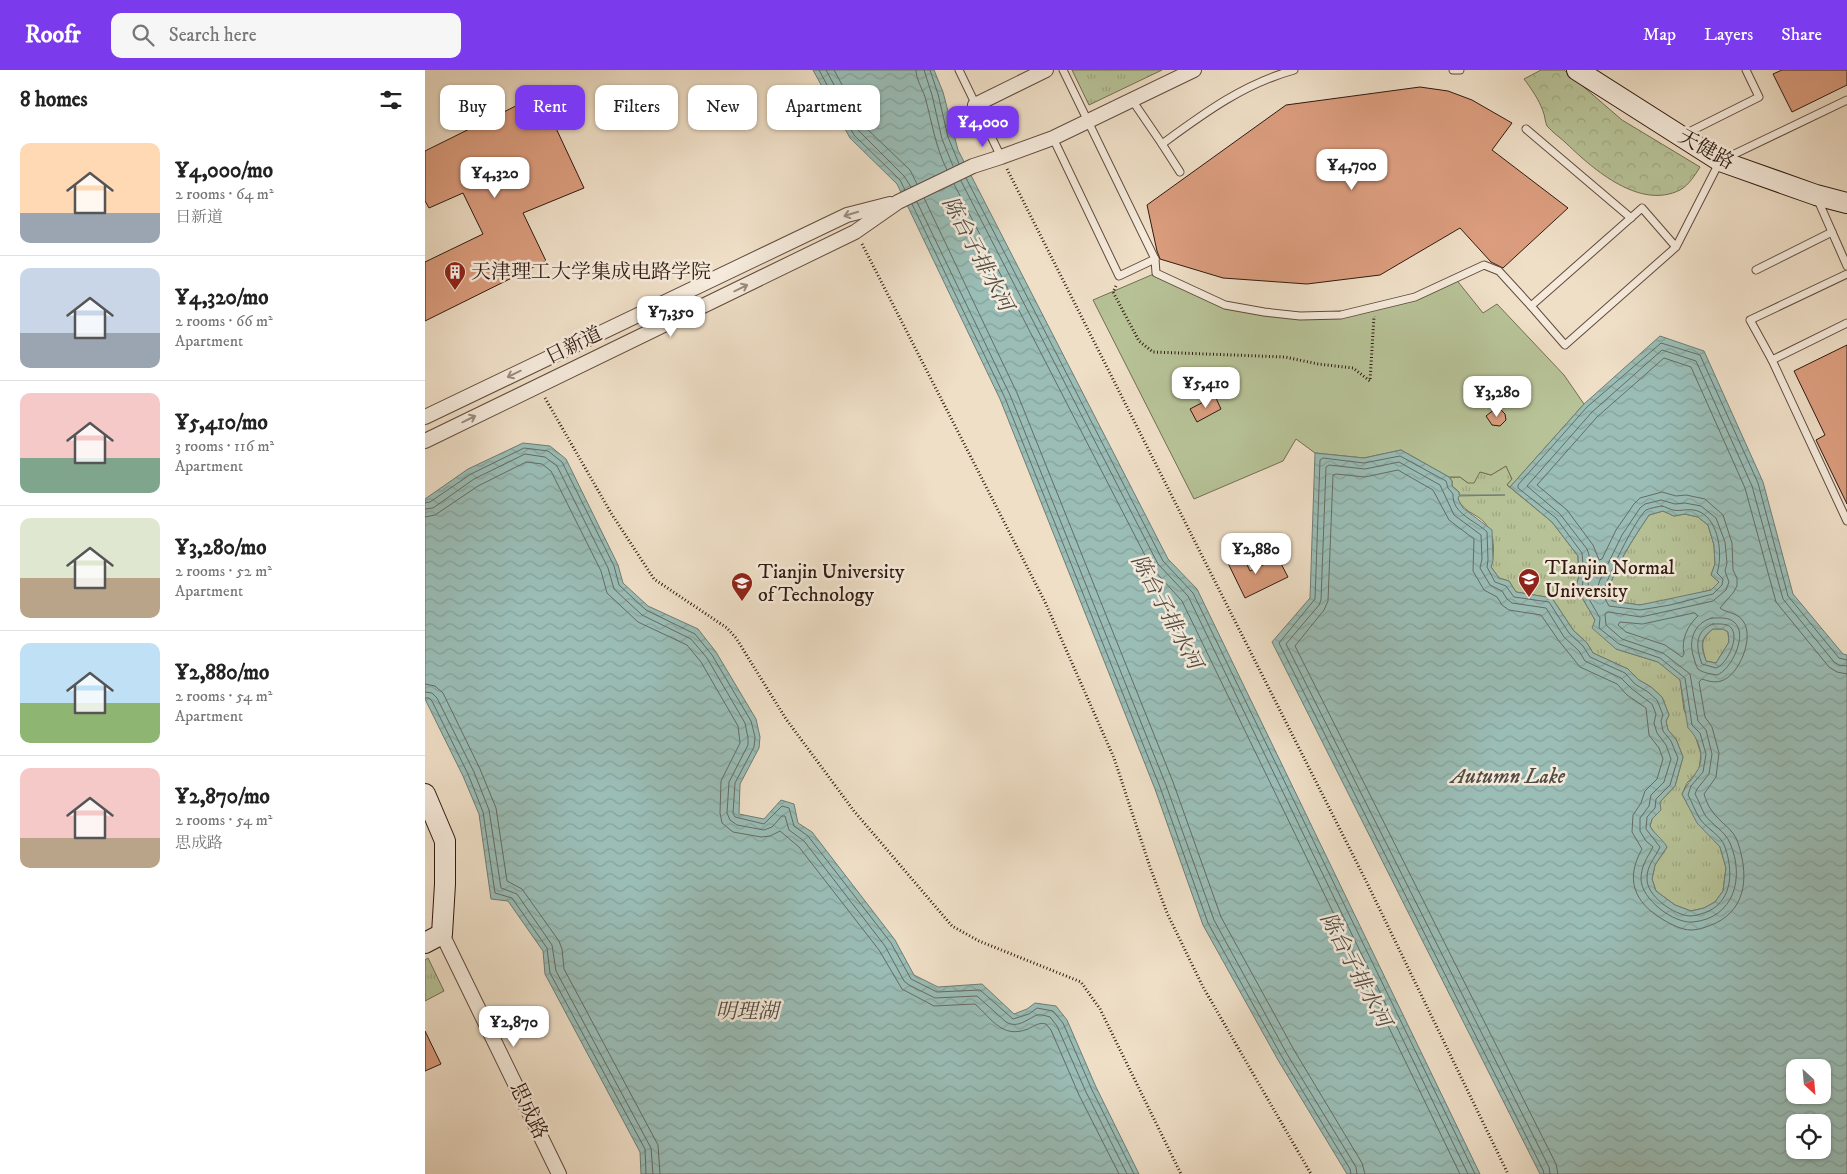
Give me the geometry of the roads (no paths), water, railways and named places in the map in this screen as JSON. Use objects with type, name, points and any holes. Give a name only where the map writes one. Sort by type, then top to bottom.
[{"type":"street","points":[[975,105],[1046,70]]},
{"type":"street","name":"日新道","points":[[425,441],[855,232],[898,202],[973,166],[1053,138],[1193,70]]},
{"type":"street","name":"天健路","points":[[1585,73],[1719,162],[1816,195],[1847,203]]},
{"type":"street","name":"日新道","points":[[425,417],[847,215],[898,202]]},
{"type":"street","name":"思成路","points":[[425,794],[445,841],[445,884],[434,939],[559,1174]]},
{"type":"lane","points":[[959,70],[1001,157]]},
{"type":"lane","points":[[1063,70],[1155,259],[1155,273],[1225,305],[1300,316],[1341,315],[1415,297],[1484,265],[1499,271],[1565,345],[1676,247],[1719,162],[1847,100]]},
{"type":"lane","points":[[1162,144],[1220,102],[1276,75],[1294,70]]},
{"type":"lane","points":[[1453,70],[1459,70]]},
{"type":"lane","points":[[1681,137],[1759,97],[1746,70]]},
{"type":"lane","points":[[1132,100],[1180,172]]},
{"type":"lane","points":[[1526,129],[1631,218]]},
{"type":"lane","points":[[1053,138],[1119,276],[1155,259]]},
{"type":"lane","points":[[1816,195],[1847,266]]},
{"type":"lane","points":[[1531,306],[1642,208],[1676,247]]},
{"type":"lane","points":[[1755,270],[1832,232]]},
{"type":"lane","points":[[1847,274],[1750,320],[1772,360],[1847,521]]},
{"type":"lane","points":[[1772,360],[1847,323]]},
{"type":"water","name":"陈台子排水河","points":[[813,70],[934,70],[943,92],[958,150],[1168,559],[1197,589],[1480,1174],[1347,1174],[1278,1060],[1203,925],[1155,789],[1000,399],[897,184],[850,138],[846,130],[880,130],[880,85],[821,85]]},
{"type":"water","name":"Autumn Lake","points":[[1660,336],[1704,351],[1763,482],[1793,594],[1843,654],[1847,655],[1847,1174],[1540,1174],[1272,642],[1310,598],[1315,453],[1364,458],[1401,450],[1449,477],[1452,481],[1452,486],[1459,492],[1459,495],[1505,495],[1459,496],[1458,499],[1463,508],[1492,530],[1493,561],[1491,567],[1499,578],[1509,581],[1516,592],[1552,598],[1573,630],[1587,643],[1593,653],[1628,669],[1639,680],[1651,687],[1662,697],[1669,715],[1666,721],[1668,730],[1676,739],[1683,757],[1675,786],[1660,802],[1661,810],[1652,819],[1650,826],[1667,847],[1655,865],[1652,879],[1656,891],[1675,905],[1691,911],[1704,908],[1715,902],[1723,891],[1726,868],[1720,847],[1697,823],[1682,794],[1700,766],[1701,754],[1698,742],[1688,728],[1680,680],[1658,662],[1616,649],[1592,628],[1595,620],[1576,587],[1579,576],[1578,556],[1552,522],[1510,487],[1584,404]],"holes":[[[1663,511],[1674,516],[1685,514],[1698,517],[1708,525],[1714,545],[1715,564],[1711,575],[1719,582],[1711,590],[1640,605],[1612,601],[1607,594],[1610,584],[1631,543],[1649,515]],[[1713,629],[1723,629],[1728,632],[1729,642],[1716,663],[1706,661],[1702,643],[1705,636]]]},
{"type":"water","name":"明理湖","points":[[523,443],[550,446],[566,459],[618,565],[623,583],[648,606],[698,629],[716,652],[756,719],[760,737],[759,748],[740,784],[739,814],[764,819],[781,800],[794,804],[798,823],[812,832],[895,940],[914,975],[938,987],[982,984],[1014,1014],[1027,1009],[1035,1003],[1056,1006],[1067,1020],[1096,1087],[1139,1174],[641,1174],[640,1152],[545,974],[543,951],[508,901],[491,899],[479,814],[463,776],[425,699],[425,499],[468,469]]},
{"type":"place","name":"天津理工大学集成电路学院","points":[[455,291]]},
{"type":"place","name":"TIanjin Normal University","points":[[1529,598]]},
{"type":"place","name":"Tianjin University of Technology","points":[[742,602]]}]
